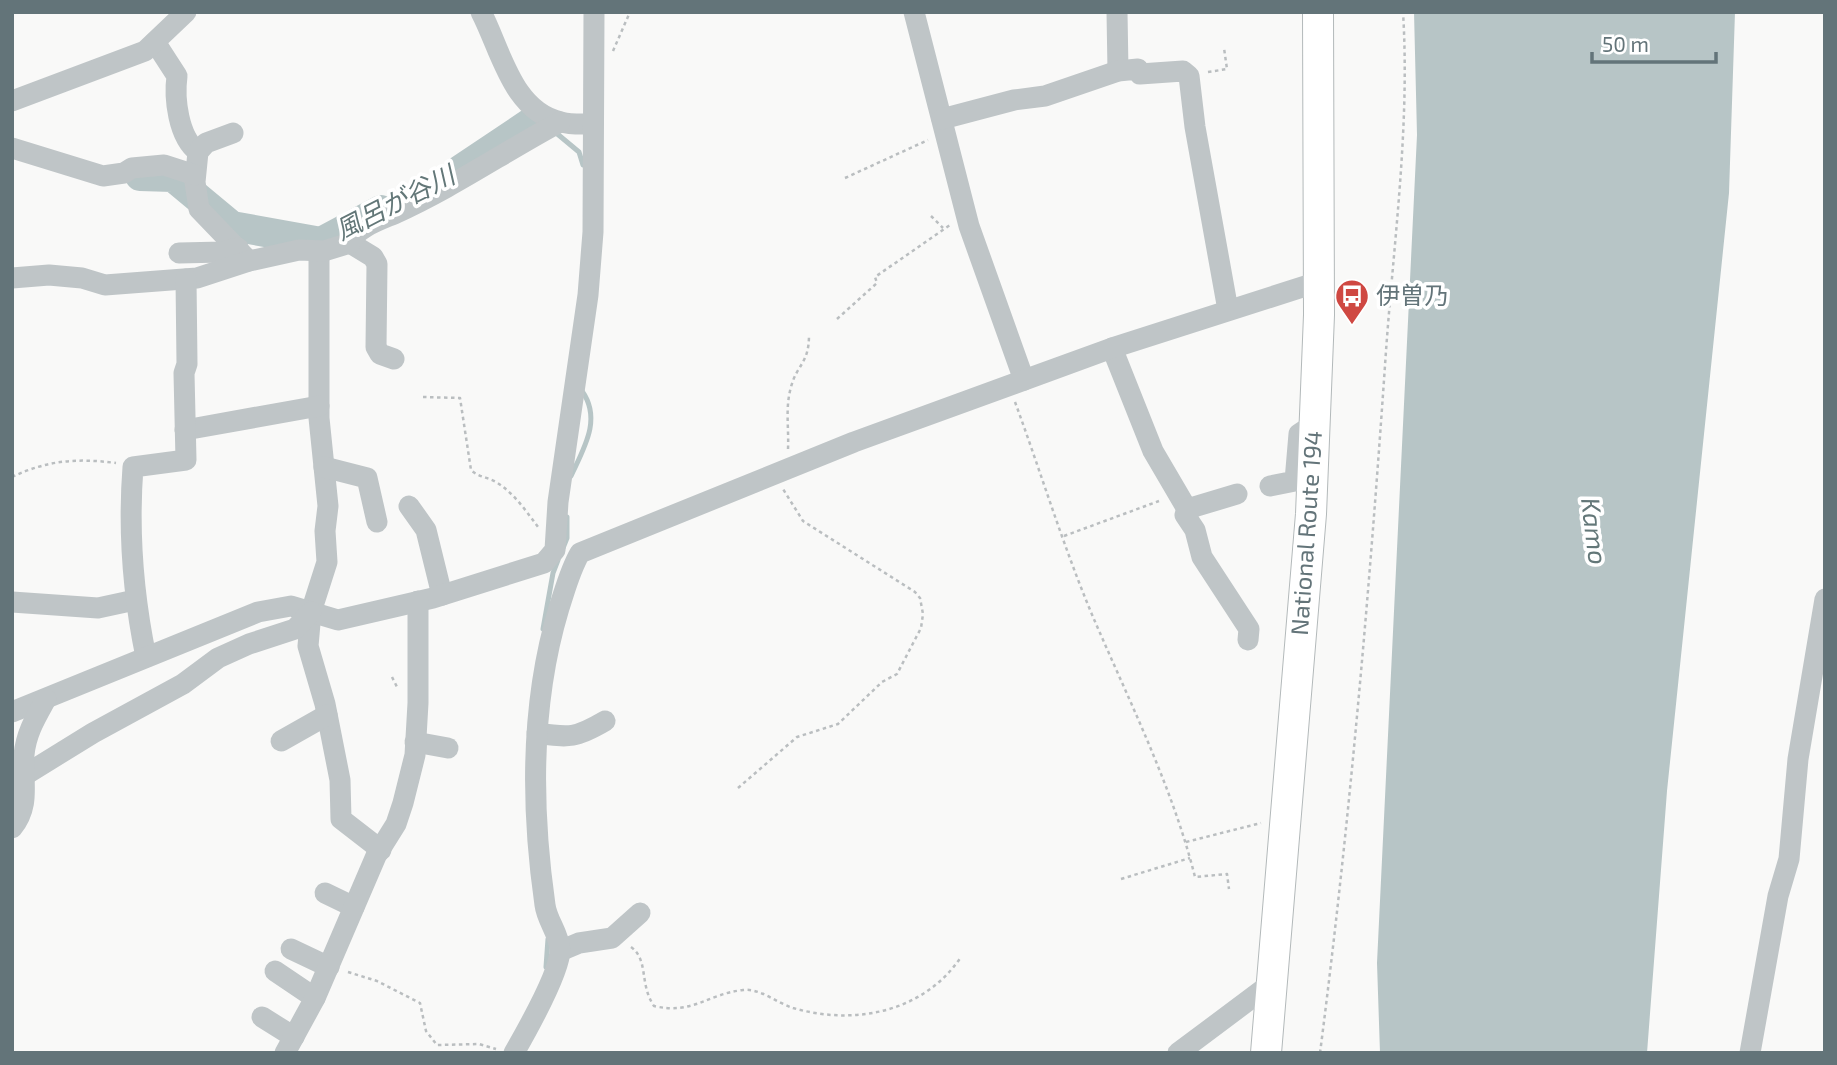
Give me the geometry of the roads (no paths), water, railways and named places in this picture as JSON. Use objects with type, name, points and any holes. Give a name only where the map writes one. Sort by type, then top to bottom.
[{"type":"highway","name":"National Route 194","points":[[1266,1053],[1311,514],[1318,282],[1318,12]]},
{"type":"street","points":[[12,101],[145,51],[186,12]]},
{"type":"street","points":[[481,12],[517,90],[532,107],[560,122],[593,124]]},
{"type":"street","points":[[514,1053],[536,1013],[560,951],[556,930],[545,909],[534,778],[549,642],[565,556],[558,502],[588,295],[593,232],[594,12]]},
{"type":"street","points":[[914,12],[966,213],[1017,383]]},
{"type":"street","points":[[1117,12],[1118,71]]},
{"type":"street","points":[[155,42],[177,76],[175,92],[182,123],[189,141],[198,152]]},
{"type":"street","points":[[942,119],[1014,100],[1045,96],[1118,71],[1138,69],[1140,74],[1183,71],[1189,76],[1195,127],[1228,310]]},
{"type":"street","points":[[351,243],[353,236],[379,220],[437,195],[560,122]]},
{"type":"street","points":[[233,133],[206,143],[198,152],[195,174],[199,209],[243,255]]},
{"type":"street","points":[[12,148],[103,176],[124,173],[132,168],[164,165],[195,174]]},
{"type":"street","points":[[179,253],[223,252],[243,255],[318,251],[351,243],[373,257],[377,264],[376,347],[380,354],[394,359]]},
{"type":"street","points":[[318,251],[319,406],[328,506],[325,531],[327,562],[311,612],[308,646],[327,715],[340,780],[341,819],[381,850]]},
{"type":"street","points":[[12,278],[49,275],[82,278],[105,285],[186,279],[214,275],[243,255]]},
{"type":"street","points":[[146,657],[135,600],[130,540],[133,467],[186,460],[186,279]]},
{"type":"street","points":[[12,712],[258,612],[291,606],[338,620],[442,595],[587,549],[780,472],[1112,348],[1318,282]]},
{"type":"street","points":[[1112,348],[1153,451],[1187,509],[1185,515],[1195,530],[1202,557],[1249,629],[1248,640]]},
{"type":"street","points":[[185,430],[319,406]]},
{"type":"street","points":[[1270,486],[1295,481],[1299,433],[1314,425]]},
{"type":"street","points":[[324,467],[367,478],[377,522]]},
{"type":"street","points":[[1187,509],[1237,494]]},
{"type":"street","points":[[410,506],[426,530],[442,595]]},
{"type":"street","points":[[1750,1053],[1778,896],[1789,859],[1798,760],[1825,599]]},
{"type":"street","points":[[12,602],[97,608],[135,600]]},
{"type":"street","points":[[262,1017],[289,1045],[315,998],[354,907],[400,813],[415,742],[418,601]]},
{"type":"street","points":[[19,780],[93,733],[183,684],[218,658],[249,643],[295,629],[311,612]]},
{"type":"street","points":[[12,828],[22,815],[19,780],[26,742],[46,698]]},
{"type":"street","points":[[281,741],[327,715]]},
{"type":"street","points":[[537,733],[579,736],[605,721]]},
{"type":"street","points":[[415,742],[448,748]]},
{"type":"street","points":[[325,893],[354,907]]},
{"type":"street","points":[[560,951],[579,943],[612,938],[640,913]]},
{"type":"street","points":[[291,949],[329,967]]},
{"type":"street","points":[[275,971],[315,998]]},
{"type":"street","points":[[1178,1053],[1273,982]]},
{"type":"water","name":"Kamo","points":[[1414,12],[1735,12],[1729,193],[1667,791],[1647,1053],[1380,1053],[1377,963],[1417,135]]},
{"type":"waterway","name":"風呂が谷川","points":[[460,170],[536,119]]},
{"type":"waterway","points":[[555,132],[579,152],[583,165]]},
{"type":"waterway","name":"風呂が谷川","points":[[140,176],[173,177],[232,226],[321,242],[381,210]]},
{"type":"waterway","points":[[571,476],[591,423],[591,412],[582,391]]},
{"type":"waterway","points":[[563,548],[567,538],[567,517]]},
{"type":"waterway","points":[[543,629],[553,573],[558,560]]},
{"type":"waterway","points":[[546,967],[548,939]]},
{"type":"place","name":"伊曽乃","points":[[1352,326]]}]
